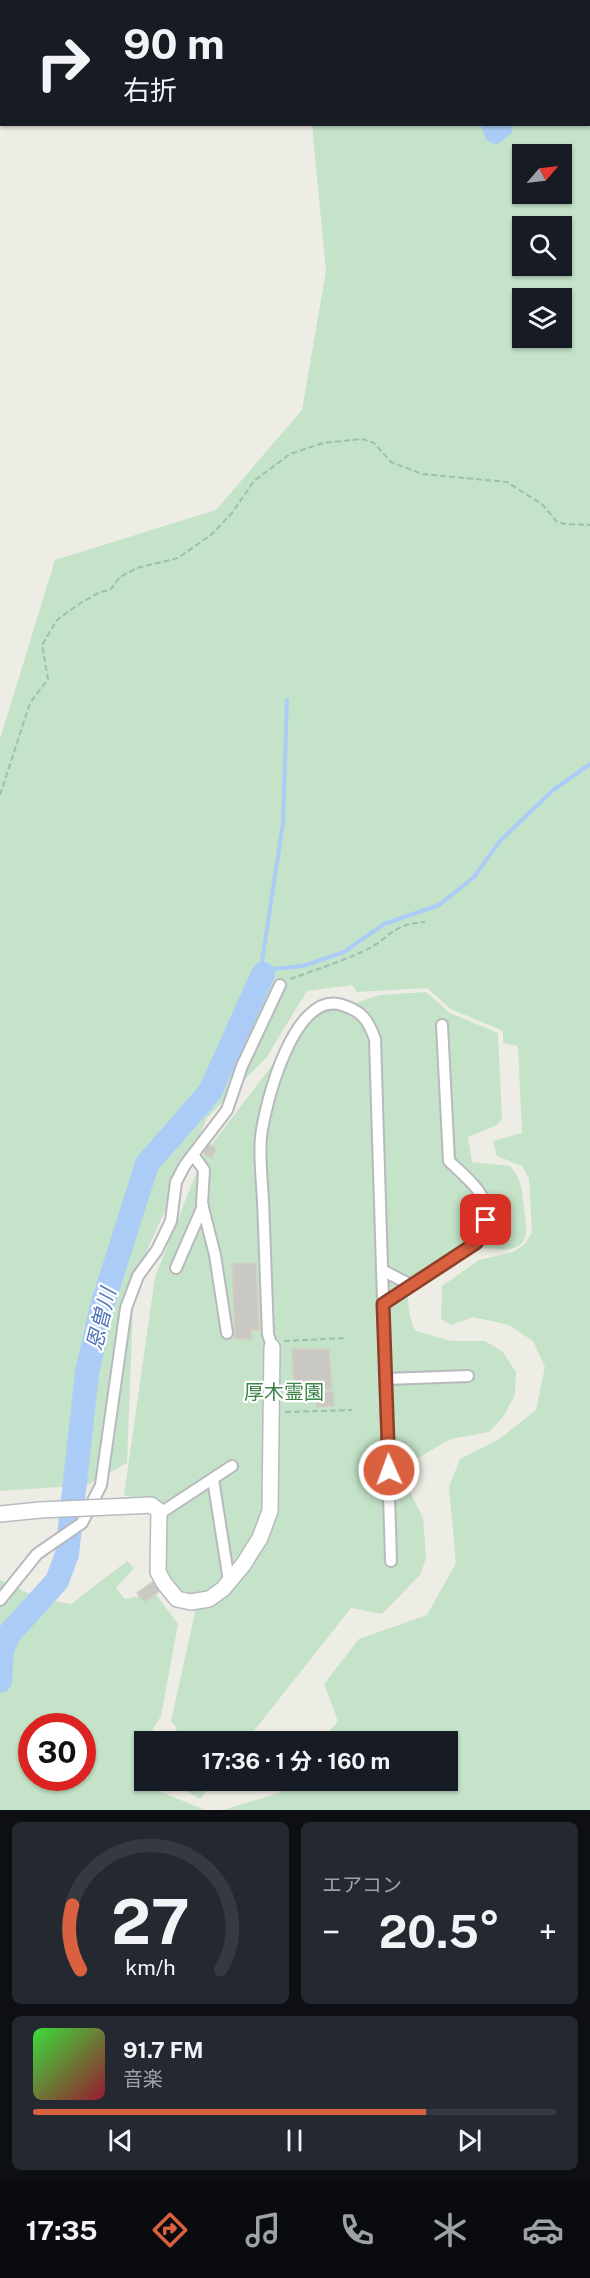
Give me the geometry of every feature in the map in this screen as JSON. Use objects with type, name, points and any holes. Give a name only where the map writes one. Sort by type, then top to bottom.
[{"type":"street","points":[[0,1600],[37,1554],[82,1523],[101,1485],[126,1308],[138,1276],[157,1250],[171,1221],[176,1182],[184,1165],[194,1156],[194,1152],[227,1110],[255,1035],[274,1002],[280,985]]},
{"type":"street","points":[[0,1514],[151,1505],[159,1510],[158,1572],[177,1599],[191,1602],[209,1599],[229,1581],[260,1538],[270,1511],[272,1413],[272,1344],[268,1334],[261,1137],[279,1065],[309,1014],[326,1004],[339,1004],[356,1010],[369,1021],[375,1039],[391,1561]]},
{"type":"street","points":[[383,1304],[476,1243],[484,1233],[488,1206],[483,1194],[449,1161],[442,1025]]},
{"type":"street","points":[[194,1156],[204,1170],[203,1206],[213,1247],[227,1333]]},
{"type":"street","points":[[176,1268],[203,1206]]},
{"type":"street","points":[[210,1259],[213,1247]]},
{"type":"street","points":[[382,1270],[411,1286]]},
{"type":"street","points":[[386,1379],[468,1376]]},
{"type":"street","points":[[159,1514],[232,1466]]},
{"type":"street","points":[[213,1479],[229,1581]]},
{"type":"path","points":[[0,795],[30,703],[48,679],[42,645],[57,620],[78,604],[100,592],[110,590],[120,577],[137,568],[178,558],[211,535],[232,513],[254,481],[290,454],[323,443],[362,439],[374,443],[391,462],[422,474],[507,482],[543,505],[556,521],[565,524],[590,525]]},
{"type":"path","points":[[280,985],[292,978],[306,975],[367,950],[396,928],[408,923],[425,922]]},
{"type":"path","points":[[272,1344],[347,1338]]},
{"type":"path","points":[[272,1413],[352,1410]]},
{"type":"green space","points":[[312,126],[590,126],[590,1810],[223,1810],[281,1791],[458,1791],[458,1731],[330,1731],[338,1721],[324,1684],[359,1639],[427,1615],[456,1563],[449,1487],[460,1459],[498,1440],[536,1410],[545,1367],[533,1341],[509,1325],[473,1317],[451,1325],[441,1319],[442,1286],[479,1260],[513,1252],[525,1244],[532,1232],[529,1178],[522,1166],[497,1156],[493,1141],[522,1133],[518,1046],[503,1043],[503,1031],[451,1009],[427,988],[357,992],[352,985],[307,991],[266,1058],[207,1118],[134,1279],[127,1463],[87,1485],[0,1491],[0,739],[55,560],[216,510],[302,410],[326,271]]},
{"type":"green space","name":"厚木霊園","points":[[426,992],[450,1013],[498,1033],[502,1119],[497,1125],[468,1137],[472,1162],[510,1166],[517,1176],[522,1191],[526,1222],[524,1241],[515,1248],[507,1249],[462,1248],[414,1278],[408,1297],[409,1312],[416,1331],[451,1341],[485,1341],[502,1351],[516,1372],[515,1395],[503,1417],[489,1432],[451,1439],[409,1463],[410,1492],[423,1518],[426,1558],[420,1575],[382,1614],[351,1608],[254,1731],[175,1731],[177,1728],[171,1721],[198,1599],[178,1594],[162,1577],[154,1504],[124,1495],[155,1277],[203,1156],[314,1010],[339,1009],[379,995]]},
{"type":"green space","points":[[127,1561],[134,1568],[116,1588],[125,1599],[155,1593],[178,1624],[161,1716],[152,1731],[134,1731],[134,1791],[159,1791],[205,1810],[0,1810],[0,1580],[41,1599],[71,1604]]},
{"type":"green space","points":[[186,1791],[207,1791],[200,1799]]},
{"type":"water","points":[[481,126],[512,126],[512,133],[496,145],[486,140]]},
{"type":"building","points":[[207,1144],[216,1148],[212,1158],[204,1154]]},
{"type":"building","points":[[256,1263],[259,1330],[251,1330],[252,1339],[235,1339],[232,1264]]},
{"type":"building","points":[[292,1349],[329,1349],[332,1389],[294,1391]]},
{"type":"building","points":[[316,1392],[333,1392],[334,1406],[317,1407]]},
{"type":"building","points":[[154,1581],[161,1590],[144,1602],[137,1593]]},
{"type":"waterway","points":[[287,700],[283,823],[261,968],[263,974],[272,969],[303,966],[344,952],[384,924],[439,905],[474,877],[500,841],[552,791],[590,764]]},
{"type":"waterway","name":"恩曽川","points":[[0,1681],[2,1649],[10,1633],[57,1581],[67,1554],[87,1373],[102,1306],[147,1164],[210,1092],[263,974]]},
{"type":"route","points":[[389,1470],[383,1304],[476,1243],[484,1233],[486,1220]]}]
